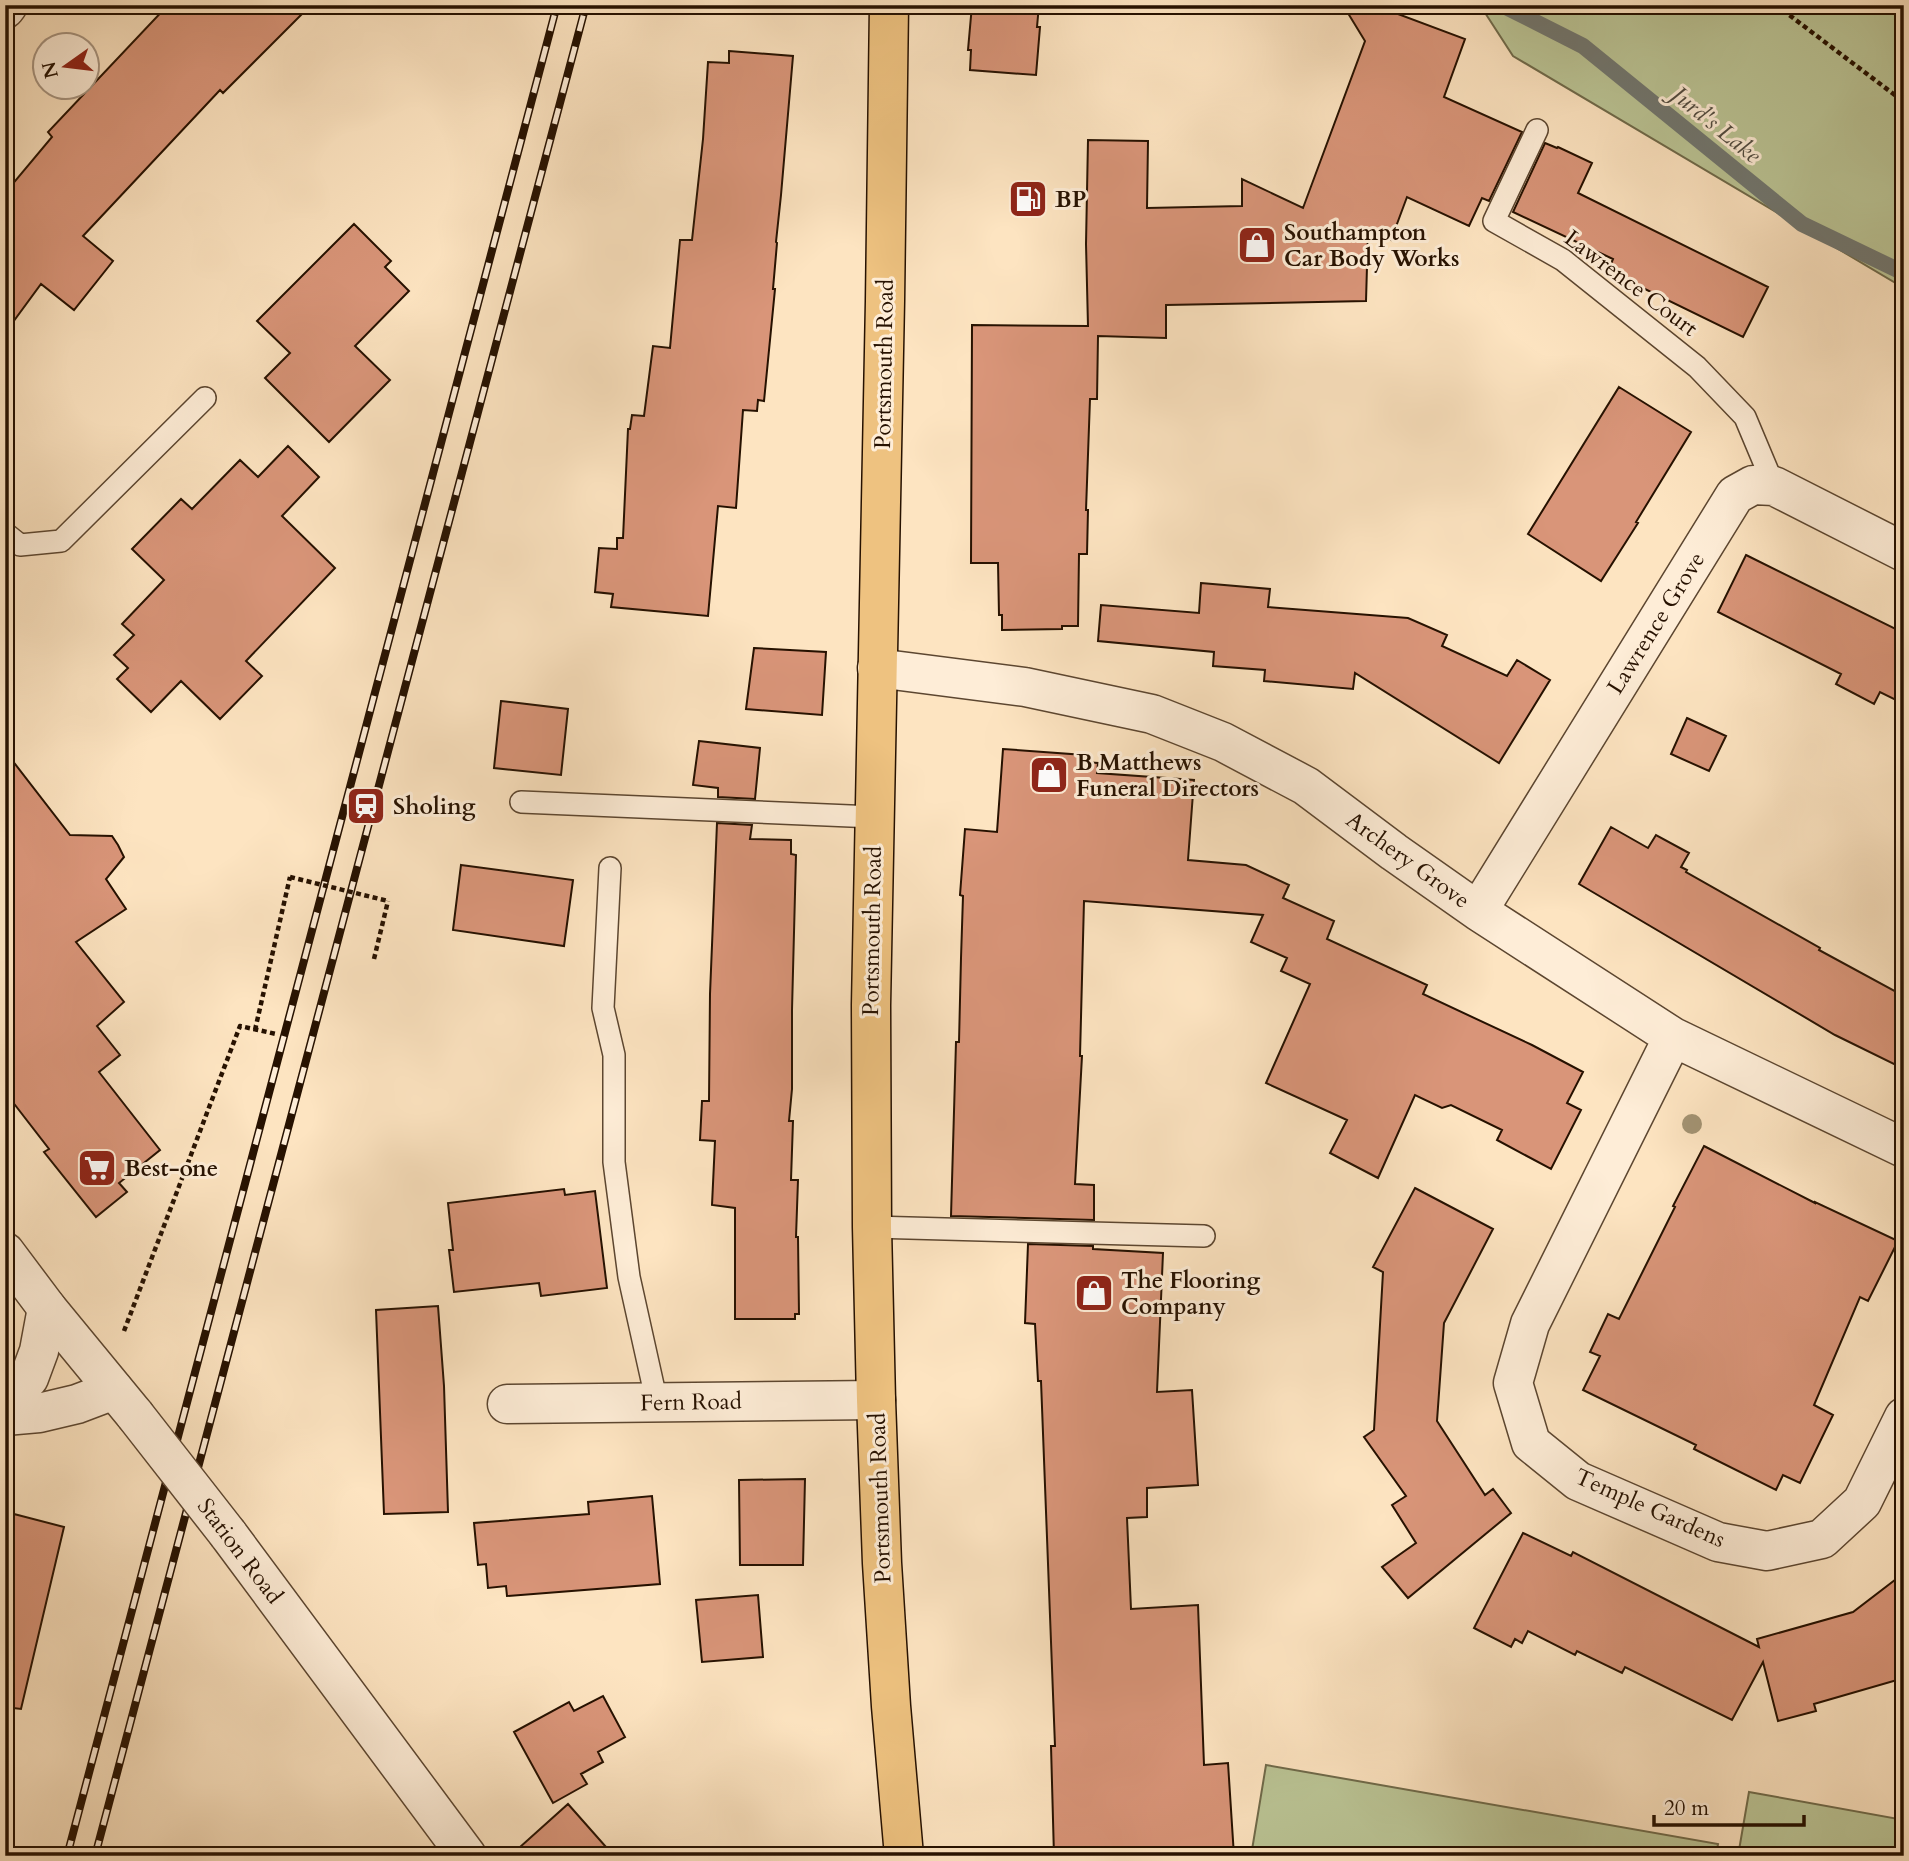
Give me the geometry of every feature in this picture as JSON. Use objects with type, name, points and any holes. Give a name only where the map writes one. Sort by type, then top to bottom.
[{"type":"main road","name":"Portsmouth Road","points":[[889,5],[871,1005],[872,1227],[886,1635],[904,1856]]},
{"type":"street","name":"Lawrence Grove","points":[[1478,911],[1735,495],[1754,485],[1774,486]]},
{"type":"street","points":[[1774,486],[1904,552]]},
{"type":"street","name":"Archery Grove","points":[[877,668],[1025,687],[1127,708],[1152,714],[1223,742],[1307,786],[1478,911],[1673,1037],[1904,1148]]},
{"type":"street","name":"Temple Gardens","points":[[1673,1037],[1530,1324],[1513,1383],[1531,1443],[1578,1481],[1718,1542],[1767,1551],[1822,1539],[1862,1502],[1904,1417]]},
{"type":"street","name":"Station Road","points":[[5,1252],[228,1534],[467,1856]]},
{"type":"street","points":[[5,1402],[29,1378],[40,1351],[47,1308]]},
{"type":"street","name":"Fern Road","points":[[507,1404],[876,1400]]},
{"type":"street","points":[[5,1416],[38,1413],[77,1404],[124,1403]]},
{"type":"lane","name":"Lawrence Court","points":[[1537,130],[1494,221],[1563,260],[1698,367],[1745,417],[1774,486]]},
{"type":"lane","points":[[5,533],[20,545],[61,541],[205,398]]},
{"type":"lane","points":[[521,802],[874,817]]},
{"type":"lane","points":[[610,868],[603,1008],[614,1055],[614,1162],[629,1277],[657,1402]]},
{"type":"lane","points":[[872,1227],[1204,1236]]},
{"type":"path","points":[[1776,5],[1904,102]]},
{"type":"path","points":[[255,1030],[290,877],[388,901],[374,959]]},
{"type":"path","points":[[90,1360],[121,1339],[240,1026],[276,1034]]},
{"type":"green space","points":[[1480,5],[1904,5],[1904,288],[1513,56]]},
{"type":"green space","points":[[1266,1765],[1718,1844],[1716,1856],[1251,1856]]},
{"type":"green space","points":[[1749,1792],[1904,1820],[1904,1856],[1738,1856]]},
{"type":"building","points":[[168,5],[311,5],[223,93],[220,90],[83,236],[113,261],[74,310],[41,284],[5,333],[5,193],[52,137],[48,132],[76,102],[102,102],[102,75]]},
{"type":"building","points":[[972,5],[1039,5],[1036,75],[970,70],[971,50],[968,50]]},
{"type":"building","points":[[1343,5],[1374,5],[1465,39],[1444,97],[1522,132],[1489,201],[1482,198],[1469,226],[1407,197],[1391,240],[1368,232],[1366,301],[1166,305],[1166,338],[1098,336],[1097,399],[1090,399],[1087,554],[1079,554],[1078,626],[1062,626],[1062,629],[1002,630],[1002,615],[999,615],[998,563],[971,563],[972,325],[1088,326],[1088,140],[1148,141],[1147,208],[1242,206],[1242,179],[1303,208],[1365,41]]},
{"type":"building","points":[[729,51],[793,56],[764,401],[758,400],[757,411],[743,410],[736,508],[718,506],[708,616],[611,607],[613,594],[595,592],[599,548],[617,549],[617,538],[623,538],[628,429],[632,415],[644,416],[653,346],[670,348],[680,240],[692,240],[708,62],[729,63]]},
{"type":"building","points":[[1545,143],[1592,163],[1578,193],[1768,287],[1743,337],[1608,271],[1613,259],[1513,212]]},
{"type":"building","points":[[354,224],[391,261],[385,267],[409,291],[355,346],[390,380],[329,442],[265,378],[290,353],[257,321]]},
{"type":"building","points":[[1619,387],[1691,432],[1601,581],[1528,534]]},
{"type":"building","points":[[288,446],[319,477],[282,516],[335,568],[246,661],[262,676],[220,719],[181,681],[151,712],[117,679],[128,668],[114,655],[134,635],[122,624],[164,580],[132,549],[181,499],[192,509],[240,460],[258,477]]},
{"type":"building","points":[[1746,555],[1904,633],[1904,704],[1880,692],[1874,704],[1836,684],[1841,674],[1718,612]]},
{"type":"building","points":[[1201,583],[1270,589],[1268,607],[1408,618],[1447,635],[1442,646],[1507,676],[1517,660],[1550,680],[1499,763],[1355,673],[1353,689],[1264,681],[1265,670],[1213,666],[1214,652],[1098,641],[1101,605],[1199,613]]},
{"type":"building","points":[[754,648],[826,652],[822,715],[746,709]]},
{"type":"building","points":[[501,701],[568,709],[561,775],[494,768]]},
{"type":"building","points":[[1687,718],[1726,736],[1709,771],[1671,754]]},
{"type":"building","points":[[699,741],[760,748],[755,799],[718,797],[718,788],[693,785]]},
{"type":"building","points":[[1003,749],[1084,755],[1083,762],[1098,763],[1097,773],[1194,780],[1188,860],[1246,865],[1289,885],[1283,898],[1334,921],[1327,939],[1427,985],[1423,994],[1583,1072],[1567,1103],[1581,1110],[1551,1169],[1497,1140],[1502,1130],[1451,1105],[1442,1108],[1415,1095],[1378,1178],[1330,1153],[1347,1120],[1266,1083],[1310,984],[1281,971],[1287,958],[1251,942],[1263,915],[1084,901],[1082,1056],[1075,1184],[1094,1185],[1094,1220],[951,1216],[956,1042],[959,1042],[963,896],[960,895],[965,829],[997,832]]},
{"type":"building","points":[[5,751],[70,835],[112,836],[124,857],[106,879],[126,909],[76,942],[124,1002],[97,1026],[120,1055],[99,1072],[160,1150],[119,1183],[127,1192],[96,1217],[44,1152],[49,1149],[5,1092]]},
{"type":"building","points":[[717,823],[752,825],[750,839],[791,840],[791,854],[796,855],[792,1089],[789,1121],[793,1121],[791,1180],[798,1180],[796,1237],[799,1314],[795,1314],[795,1319],[735,1319],[735,1208],[712,1205],[715,1141],[700,1140],[702,1101],[709,1101]]},
{"type":"building","points":[[1611,827],[1648,848],[1656,835],[1689,853],[1681,867],[1687,870],[1686,872],[1904,996],[1904,1069],[1835,1035],[1579,884]]},
{"type":"building","points":[[461,865],[573,880],[564,946],[453,930]]},
{"type":"building","points":[[1704,1146],[1815,1203],[1898,1241],[1868,1301],[1860,1297],[1814,1405],[1833,1415],[1800,1483],[1783,1475],[1776,1490],[1694,1449],[1696,1445],[1583,1390],[1600,1356],[1590,1352],[1608,1314],[1619,1319]]},
{"type":"building","points":[[1415,1188],[1493,1229],[1444,1323],[1437,1421],[1485,1495],[1493,1489],[1511,1513],[1408,1598],[1382,1567],[1416,1543],[1392,1505],[1406,1496],[1364,1437],[1374,1430],[1383,1272],[1373,1267]]},
{"type":"building","points":[[564,1189],[565,1195],[595,1191],[607,1288],[541,1296],[539,1283],[454,1292],[449,1250],[453,1250],[448,1203]]},
{"type":"building","points":[[1028,1244],[1093,1246],[1093,1249],[1163,1253],[1157,1392],[1192,1390],[1198,1485],[1147,1488],[1147,1517],[1127,1518],[1131,1609],[1198,1605],[1204,1765],[1228,1763],[1234,1856],[1054,1856],[1051,1746],[1055,1746],[1041,1381],[1038,1381],[1035,1324],[1025,1323]]},
{"type":"building","points":[[438,1306],[444,1386],[448,1512],[384,1514],[376,1310]]},
{"type":"building","points":[[805,1479],[803,1565],[740,1565],[739,1480]]},
{"type":"building","points":[[652,1496],[660,1584],[507,1596],[506,1586],[488,1588],[486,1564],[478,1565],[474,1523],[589,1514],[588,1502]]},
{"type":"building","points":[[14,1514],[64,1527],[21,1709],[5,1707],[5,1552]]},
{"type":"building","points":[[1523,1533],[1571,1556],[1573,1552],[1759,1647],[1757,1639],[1853,1612],[1904,1573],[1904,1678],[1814,1704],[1816,1711],[1778,1721],[1763,1662],[1732,1720],[1625,1667],[1622,1673],[1577,1651],[1575,1655],[1528,1631],[1522,1643],[1515,1639],[1511,1647],[1474,1628]]},
{"type":"building","points":[[758,1595],[763,1657],[702,1662],[696,1600]]},
{"type":"building","points":[[603,1696],[625,1737],[598,1752],[603,1762],[581,1774],[587,1784],[553,1803],[514,1732],[569,1702],[574,1711]]},
{"type":"building","points":[[568,1804],[614,1856],[510,1856]]},
{"type":"waterway","name":"Jurd's Lake","points":[[1502,5],[1583,46],[1802,224],[1904,273]]},
{"type":"railway","points":[[67,1856],[557,5]]},
{"type":"railway","points":[[95,1856],[586,5]]},
{"type":"place","name":"BP","points":[[1028,199]]},
{"type":"place","name":"Southampton Car Body Works","points":[[1257,245]]},
{"type":"place","name":"B Matthews Funeral Directors","points":[[1049,775]]},
{"type":"place","name":"Sholing","points":[[366,806]]},
{"type":"place","name":"Best-one","points":[[97,1168]]},
{"type":"place","name":"The Flooring Company","points":[[1094,1293]]}]
